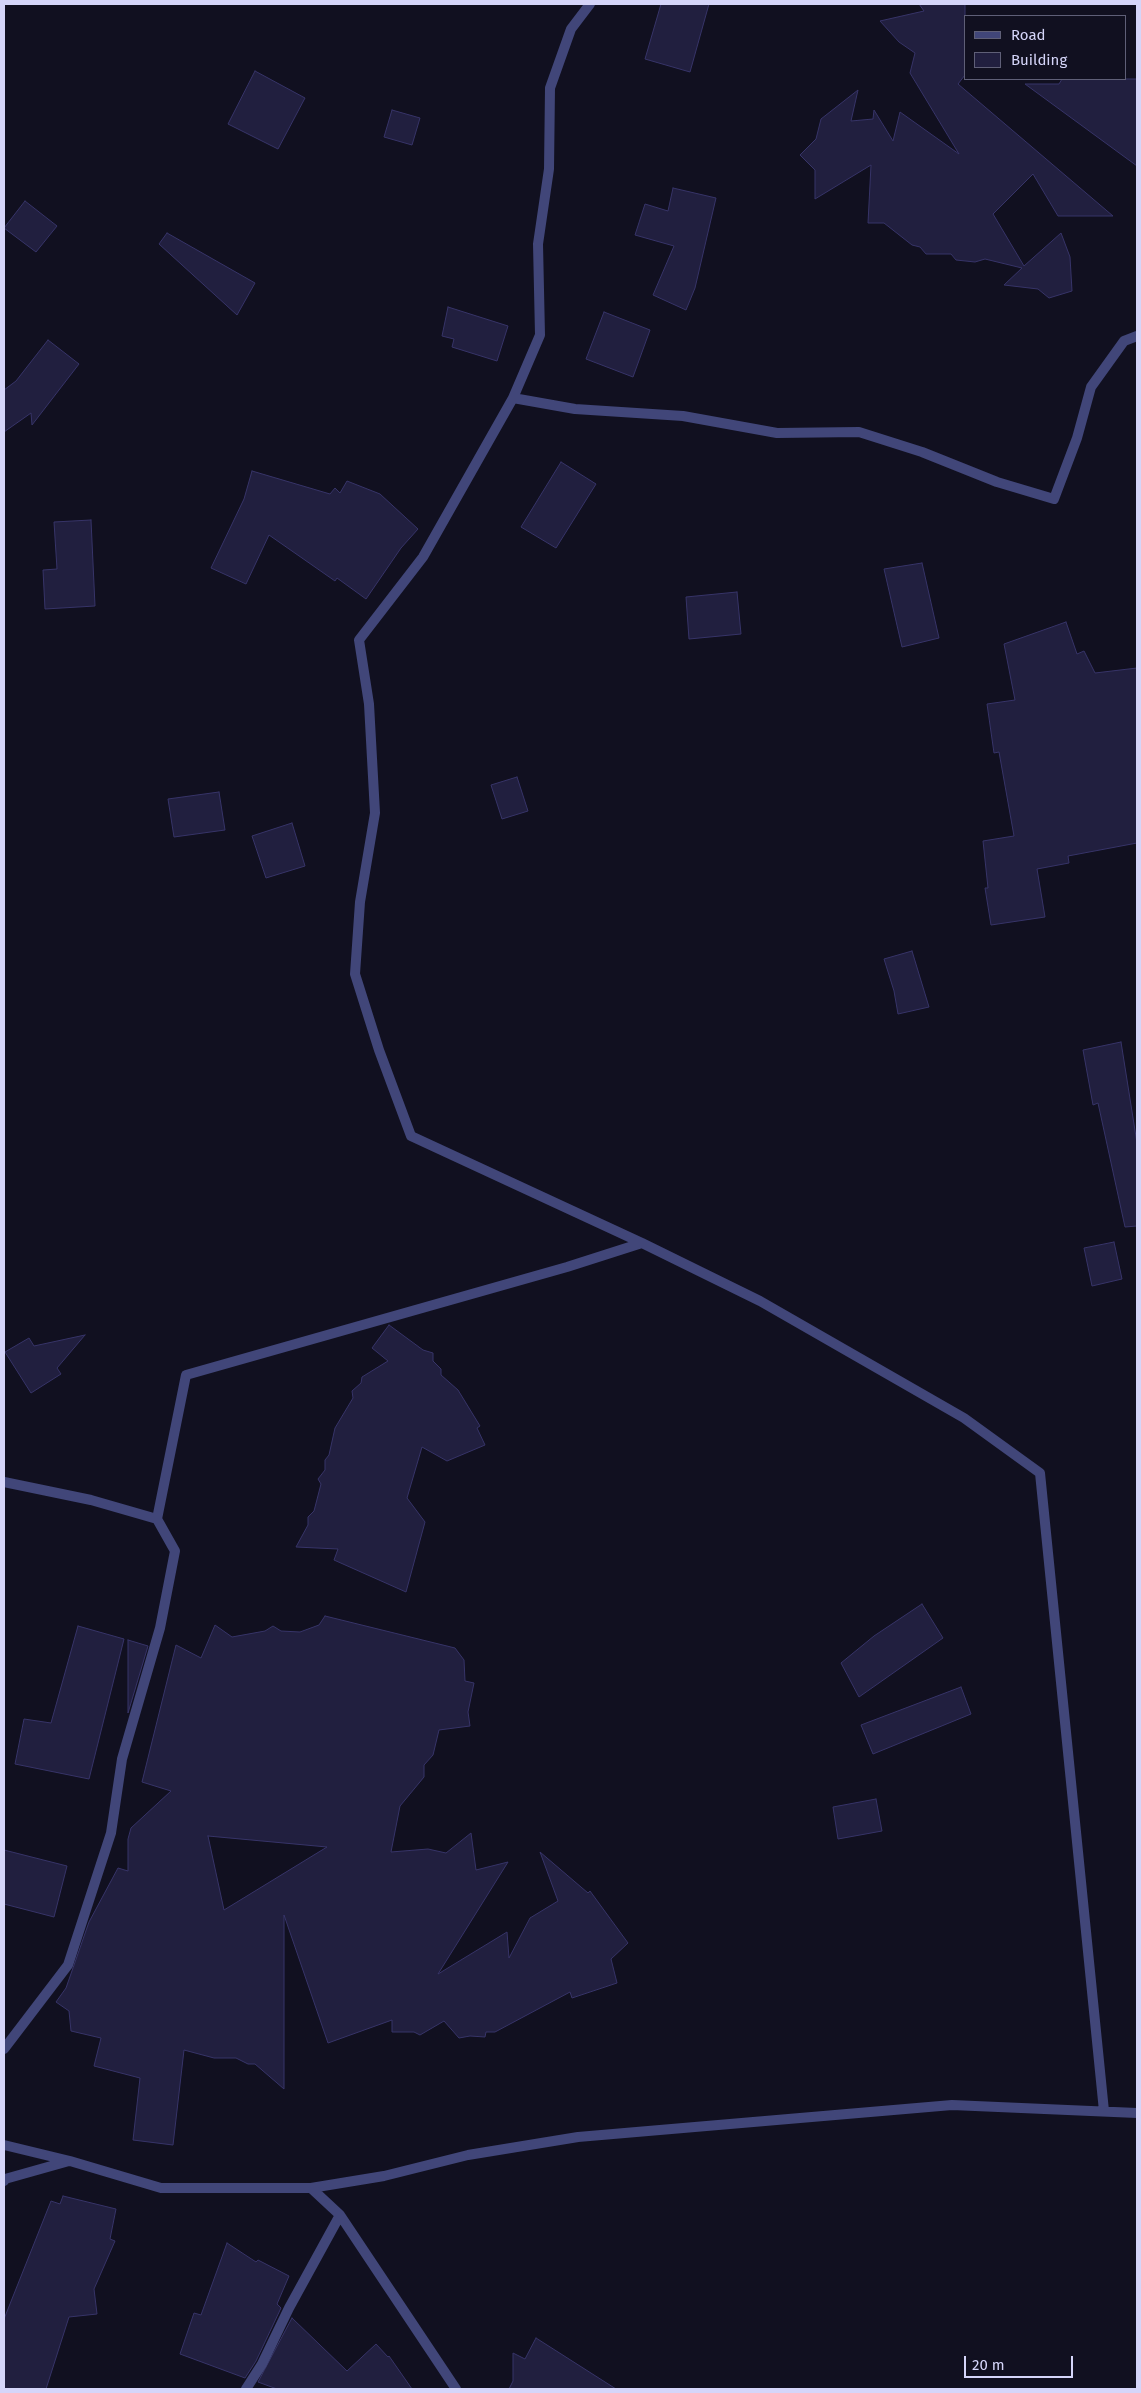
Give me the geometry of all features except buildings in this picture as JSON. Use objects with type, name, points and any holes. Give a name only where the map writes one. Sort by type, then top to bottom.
[{"type":"street","points":[[590,4],[571,29],[550,88],[549,169],[538,244],[540,335],[513,398],[423,557],[359,640],[369,704],[375,813],[360,902],[355,974],[379,1050],[411,1136],[760,1301],[947,1409],[1040,1473],[1104,2111]]},
{"type":"street","points":[[513,398],[575,409],[683,416],[776,433],[859,432],[922,452],[997,482],[1054,499],[1077,438],[1091,387],[1124,342],[1137,336]]},
{"type":"street","points":[[4,2049],[68,1966],[111,1833],[122,1759],[160,1628],[175,1551],[157,1519],[186,1374],[567,1267],[642,1244]]},
{"type":"street","points":[[4,1482],[91,1500],[157,1519]]},
{"type":"street","points":[[4,2145],[70,2160],[161,2188],[311,2188],[384,2176],[468,2155],[578,2137],[952,2105],[1137,2112]]},
{"type":"street","points":[[4,2181],[5,2179],[70,2160]]},
{"type":"street","points":[[311,2188],[340,2215],[456,2389]]},
{"type":"street","points":[[246,2389],[262,2364],[289,2308],[340,2215]]}]
